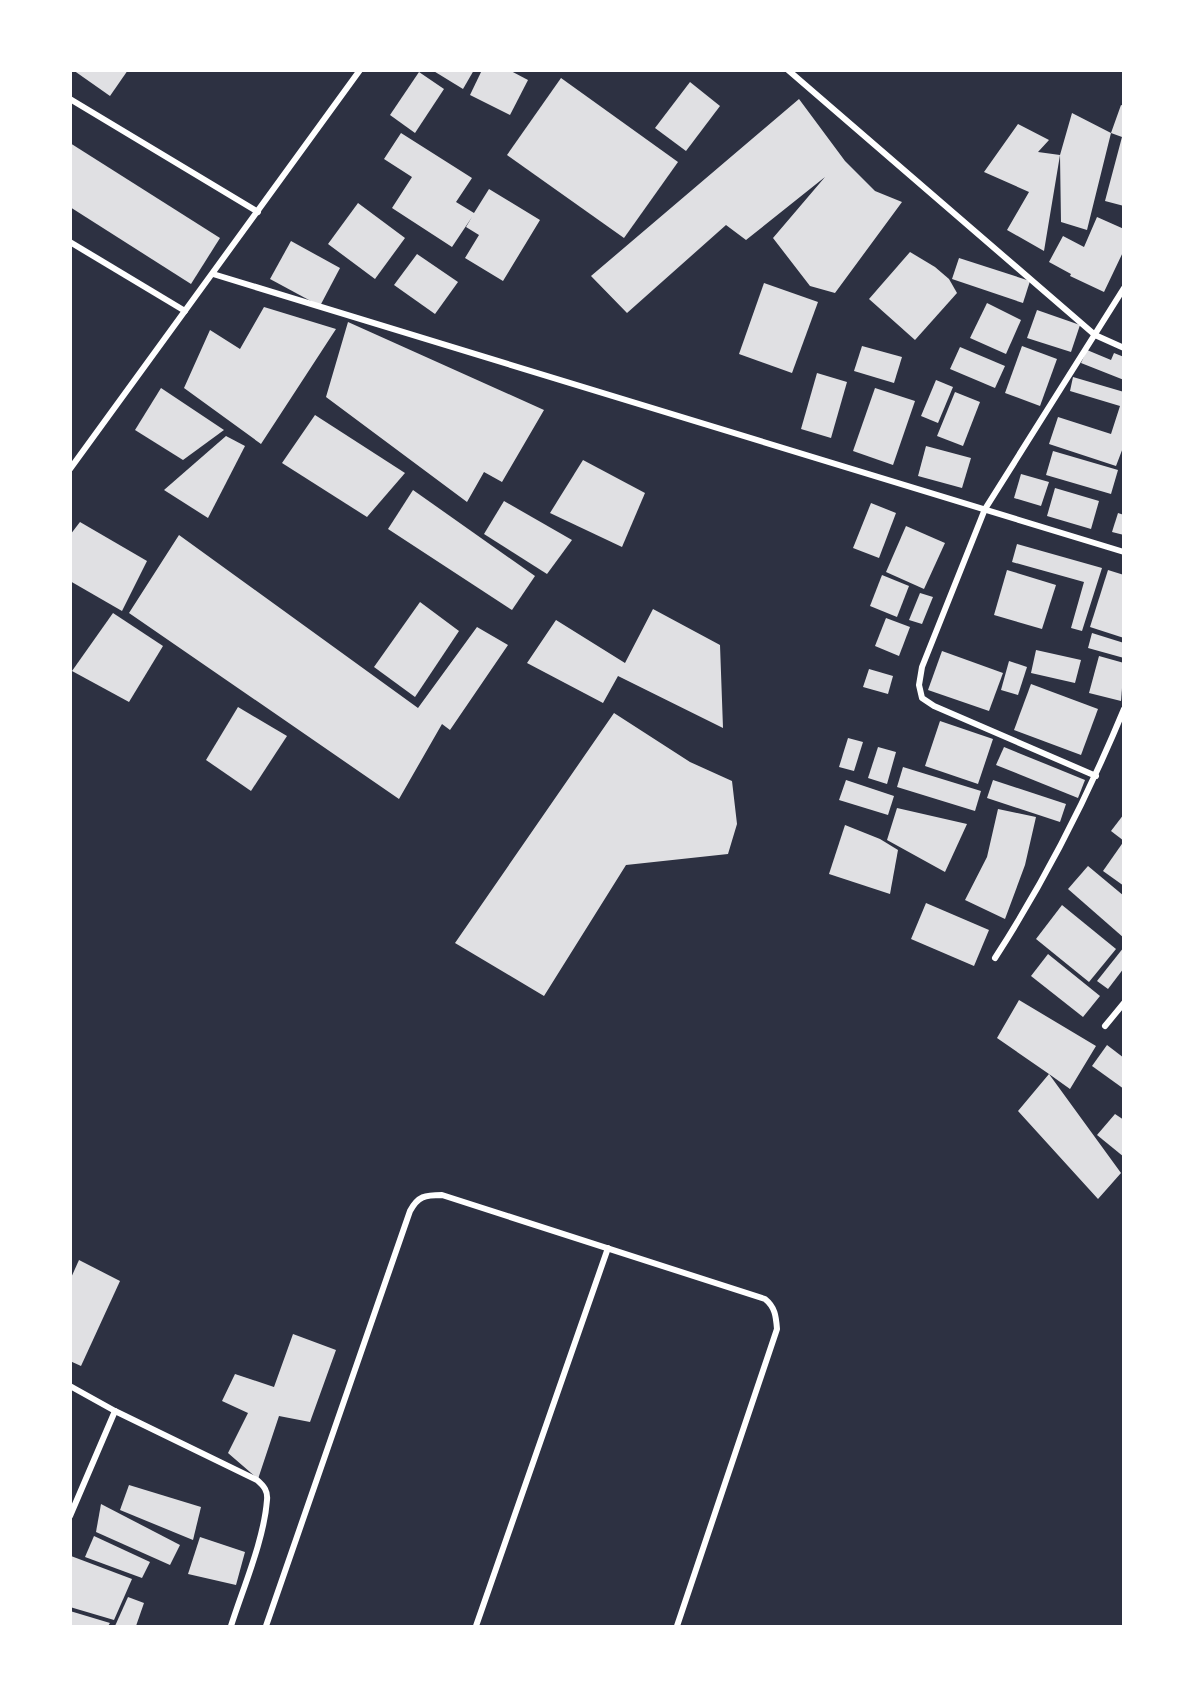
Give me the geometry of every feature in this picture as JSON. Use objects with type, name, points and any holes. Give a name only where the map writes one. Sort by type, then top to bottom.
[{"type":"street","points":[[70,469],[360,70]]},
{"type":"street","points":[[788,70],[1095,335],[1124,348]]},
{"type":"street","points":[[70,99],[258,212]]},
{"type":"street","points":[[70,242],[185,311]]},
{"type":"street","points":[[213,274],[1124,552]]},
{"type":"street","points":[[1096,776],[922,698],[919,685],[922,667],[985,509],[1124,288]]},
{"type":"street","points":[[995,958],[1030,904],[1096,776],[1124,709]]},
{"type":"street","points":[[1105,1026],[1124,1003]]},
{"type":"street","points":[[266,1626],[416,1199],[425,1195],[442,1195],[765,1299],[771,1304],[776,1314],[777,1329],[677,1626]]},
{"type":"street","points":[[476,1626],[608,1248]]},
{"type":"street","points":[[70,1386],[115,1411],[257,1480],[265,1487],[267,1498],[260,1534],[231,1626]]},
{"type":"street","points":[[70,1516],[115,1411]]},
{"type":"building","points":[[73,70],[128,70],[110,96]]},
{"type":"building","points":[[432,70],[474,70],[463,89]]},
{"type":"building","points":[[482,70],[509,70],[528,80],[510,115],[470,95]]},
{"type":"building","points":[[419,72],[444,89],[415,133],[390,115]]},
{"type":"building","points":[[561,78],[678,162],[624,238],[507,155]]},
{"type":"building","points":[[690,82],[720,106],[686,151],[655,128]]},
{"type":"building","points":[[799,99],[845,161],[875,191],[902,202],[835,293],[810,286],[773,238],[825,177],[746,240],[726,225],[627,313],[591,276]]},
{"type":"building","points":[[1121,105],[1124,106],[1124,206],[1105,201],[1122,137],[1111,133]]},
{"type":"building","points":[[1072,113],[1111,133],[1087,230],[1061,222],[1060,155]]},
{"type":"building","points":[[1018,124],[1049,140],[1038,152],[1060,155],[1044,251],[1007,230],[1029,192],[984,172]]},
{"type":"building","points":[[401,133],[472,178],[456,202],[474,213],[489,189],[540,220],[503,281],[465,258],[479,235],[466,227],[472,217],[452,247],[392,208],[412,177],[384,159]]},
{"type":"building","points":[[70,143],[220,238],[191,284],[70,207]]},
{"type":"building","points":[[358,203],[405,238],[375,279],[328,244]]},
{"type":"building","points":[[1097,217],[1124,229],[1124,250],[1104,292],[1070,276],[1071,274],[1049,262],[1063,236],[1084,247]]},
{"type":"building","points":[[291,241],[340,268],[320,306],[270,279]]},
{"type":"building","points":[[910,252],[935,267],[949,279],[957,293],[915,340],[869,299]]},
{"type":"building","points":[[417,254],[458,282],[435,314],[394,285]]},
{"type":"building","points":[[959,258],[1030,281],[1023,303],[952,279]]},
{"type":"building","points":[[764,283],[818,302],[792,373],[739,354]]},
{"type":"building","points":[[987,303],[1021,320],[1006,354],[970,338]]},
{"type":"building","points":[[264,307],[336,329],[261,444],[184,388],[210,330],[240,349]]},
{"type":"building","points":[[1037,310],[1080,325],[1071,352],[1027,338]]},
{"type":"building","points":[[348,322],[544,410],[502,482],[484,472],[467,502],[326,397]]},
{"type":"building","points":[[862,346],[902,357],[894,383],[854,371]]},
{"type":"building","points":[[1022,346],[1057,359],[1040,406],[1005,393]]},
{"type":"building","points":[[960,347],[1005,366],[995,388],[950,369]]},
{"type":"building","points":[[1087,350],[1111,360],[1114,353],[1124,357],[1124,380],[1081,363]]},
{"type":"building","points":[[817,373],[847,382],[831,438],[801,429]]},
{"type":"building","points":[[1073,377],[1124,392],[1124,445],[1116,466],[1049,444],[1058,417],[1111,434],[1120,406],[1070,391]]},
{"type":"building","points":[[936,380],[953,387],[938,423],[921,416]]},
{"type":"building","points":[[161,388],[224,430],[183,460],[135,430]]},
{"type":"building","points":[[875,388],[915,401],[893,465],[853,451]]},
{"type":"building","points":[[955,392],[980,402],[963,446],[937,436]]},
{"type":"building","points":[[315,415],[405,473],[367,517],[282,463]]},
{"type":"building","points":[[226,436],[245,446],[208,518],[164,490]]},
{"type":"building","points":[[926,446],[971,458],[962,488],[918,476]]},
{"type":"building","points":[[1053,451],[1118,470],[1111,494],[1046,475]]},
{"type":"building","points":[[583,460],[645,493],[622,547],[550,513]]},
{"type":"building","points":[[1021,474],[1049,482],[1041,506],[1014,498]]},
{"type":"building","points":[[1055,488],[1099,501],[1091,529],[1047,516]]},
{"type":"building","points":[[413,490],[535,576],[512,610],[388,529]]},
{"type":"building","points":[[504,501],[572,540],[547,574],[484,534]]},
{"type":"building","points":[[871,503],[896,513],[879,558],[853,548]]},
{"type":"building","points":[[1118,513],[1124,515],[1124,535],[1112,532]]},
{"type":"building","points":[[80,522],[147,561],[122,611],[70,581],[70,535]]},
{"type":"building","points":[[906,526],[945,543],[924,589],[886,572]]},
{"type":"building","points":[[179,535],[418,708],[477,627],[508,645],[450,730],[442,724],[399,799],[129,613]]},
{"type":"building","points":[[1017,544],[1102,568],[1082,631],[1071,628],[1084,582],[1012,562]]},
{"type":"building","points":[[1007,570],[1056,585],[1042,629],[994,615]]},
{"type":"building","points":[[1108,570],[1124,575],[1124,638],[1090,627]]},
{"type":"building","points":[[882,575],[909,586],[897,617],[870,606]]},
{"type":"building","points":[[920,593],[933,597],[922,624],[909,620]]},
{"type":"building","points":[[420,602],[459,631],[415,697],[374,667]]},
{"type":"building","points":[[653,609],[720,645],[723,728],[618,676],[603,703],[527,663],[556,620],[625,663]]},
{"type":"building","points":[[113,613],[163,646],[129,702],[72,671]]},
{"type":"building","points":[[886,618],[910,627],[899,656],[875,646]]},
{"type":"building","points":[[1092,633],[1124,643],[1124,658],[1088,648]]},
{"type":"building","points":[[1036,650],[1081,660],[1075,683],[1031,673]]},
{"type":"building","points":[[942,651],[1003,673],[989,711],[928,690]]},
{"type":"building","points":[[1099,656],[1124,663],[1121,701],[1089,693]]},
{"type":"building","points":[[1009,661],[1027,667],[1018,695],[1001,690]]},
{"type":"building","points":[[869,669],[893,676],[888,694],[863,687]]},
{"type":"building","points":[[1031,684],[1098,709],[1081,755],[1014,730]]},
{"type":"building","points":[[238,707],[287,736],[251,791],[206,760]]},
{"type":"building","points":[[614,713],[690,762],[732,781],[737,824],[728,854],[626,865],[544,996],[455,943]]},
{"type":"building","points":[[940,721],[993,739],[978,784],[925,766]]},
{"type":"building","points":[[848,738],[863,742],[854,771],[839,767]]},
{"type":"building","points":[[878,747],[896,752],[887,784],[868,778]]},
{"type":"building","points":[[1004,747],[1085,780],[1078,798],[996,765]]},
{"type":"building","points":[[903,767],[981,791],[975,811],[897,787]]},
{"type":"building","points":[[846,780],[894,796],[888,815],[839,800]]},
{"type":"building","points":[[993,780],[1066,804],[1060,822],[987,798]]},
{"type":"building","points":[[897,808],[967,824],[945,872],[887,840]]},
{"type":"building","points":[[998,809],[1036,817],[1025,865],[1005,919],[965,900],[987,857]]},
{"type":"building","points":[[1124,814],[1124,841],[1111,831]]},
{"type":"building","points":[[845,825],[880,839],[898,850],[890,894],[829,874]]},
{"type":"building","points":[[1124,841],[1124,886],[1103,871]]},
{"type":"building","points":[[1088,866],[1124,896],[1124,938],[1068,889]]},
{"type":"building","points":[[926,903],[989,930],[974,966],[911,939]]},
{"type":"building","points":[[1062,905],[1116,949],[1089,982],[1036,939]]},
{"type":"building","points":[[1124,947],[1124,968],[1108,989],[1097,981]]},
{"type":"building","points":[[1048,954],[1100,996],[1083,1017],[1031,976]]},
{"type":"building","points":[[1019,1000],[1096,1046],[1070,1089],[997,1038]]},
{"type":"building","points":[[1107,1045],[1124,1058],[1124,1089],[1092,1066]]},
{"type":"building","points":[[1049,1074],[1121,1173],[1098,1199],[1018,1111]]},
{"type":"building","points":[[1115,1114],[1124,1120],[1124,1157],[1097,1135]]},
{"type":"building","points":[[79,1260],[120,1281],[81,1366],[70,1361],[70,1280]]},
{"type":"building","points":[[293,1334],[336,1350],[310,1422],[279,1416],[258,1479],[228,1453],[248,1413],[222,1401],[235,1374],[274,1387]]},
{"type":"building","points":[[129,1485],[201,1507],[193,1540],[120,1510]]},
{"type":"building","points":[[101,1504],[180,1545],[170,1565],[96,1532]]},
{"type":"building","points":[[94,1536],[150,1562],[142,1578],[85,1557]]},
{"type":"building","points":[[200,1537],[245,1552],[236,1585],[188,1574]]},
{"type":"building","points":[[71,1556],[132,1579],[114,1620],[70,1607]]},
{"type":"building","points":[[128,1597],[144,1603],[136,1626],[115,1626]]},
{"type":"building","points":[[70,1611],[110,1623],[108,1626],[70,1626]]}]
